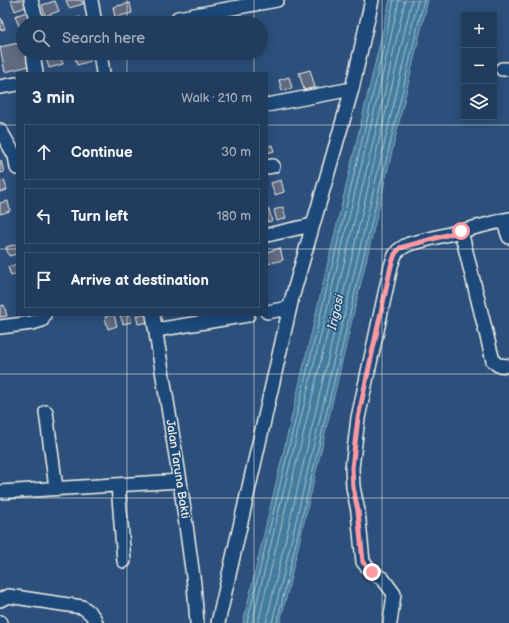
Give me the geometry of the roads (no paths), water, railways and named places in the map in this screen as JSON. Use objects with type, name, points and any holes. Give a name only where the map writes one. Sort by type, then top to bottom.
[{"type":"street","points":[[31,0],[36,16]]},
{"type":"street","points":[[91,0],[94,16]]},
{"type":"street","points":[[189,16],[277,0]]},
{"type":"street","points":[[218,623],[289,308],[352,89],[372,0]]},
{"type":"street","points":[[34,60],[36,72]]},
{"type":"street","points":[[100,60],[101,72]]},
{"type":"street","points":[[0,87],[16,84]]},
{"type":"street","points":[[268,105],[352,89]]},
{"type":"street","points":[[0,130],[16,160]]},
{"type":"street","points":[[390,623],[394,594],[383,579],[372,572],[363,562],[358,511],[353,487],[352,468],[358,418],[391,266],[395,254],[400,248],[409,244],[506,220],[509,238]]},
{"type":"street","points":[[268,235],[312,225]]},
{"type":"street","points":[[461,231],[493,361],[498,365],[509,366]]},
{"type":"street","points":[[268,312],[289,308]]},
{"type":"street","points":[[0,327],[32,323],[42,320],[44,316]]},
{"type":"street","name":"Jalan Taruna Bakti","points":[[153,316],[180,481],[194,584],[197,623]]},
{"type":"street","points":[[156,330],[242,316]]},
{"type":"street","points":[[46,412],[56,488]]},
{"type":"street","points":[[0,492],[180,481]]},
{"type":"street","points":[[118,484],[124,562]]},
{"type":"street","points":[[0,600],[8,596],[82,607],[89,612],[96,623]]},
{"type":"water","name":"Irigasi","points":[[390,0],[428,0],[280,623],[243,623]]}]
